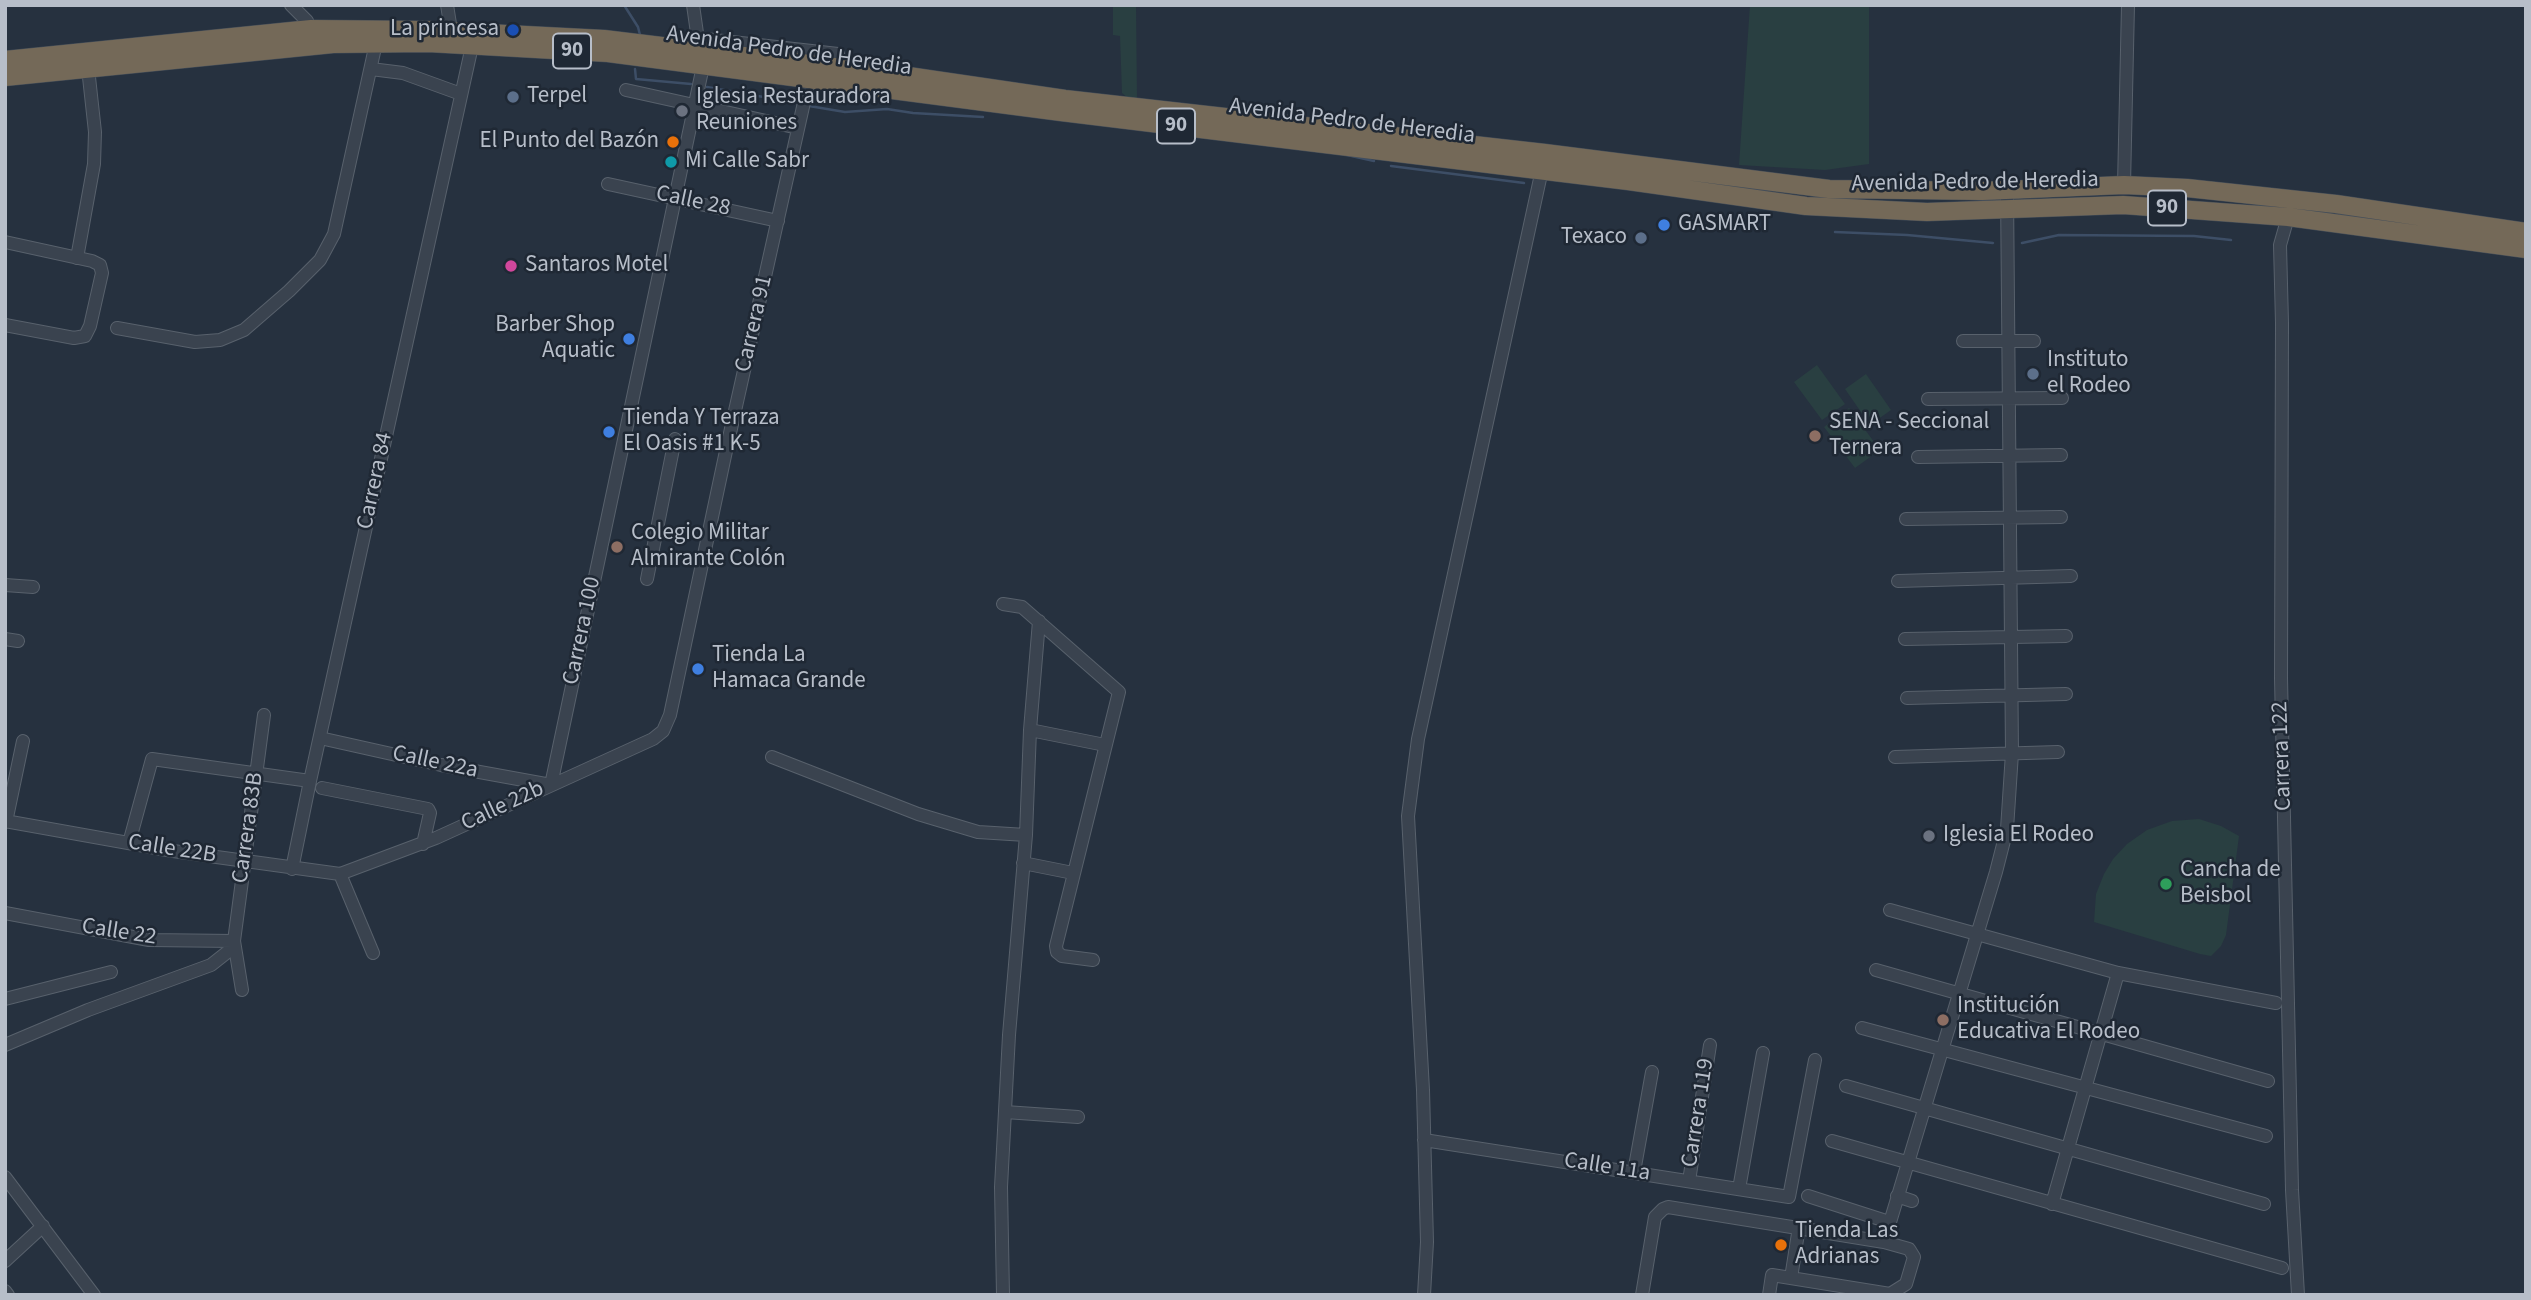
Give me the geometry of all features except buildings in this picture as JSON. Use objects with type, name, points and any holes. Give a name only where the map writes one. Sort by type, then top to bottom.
[{"type":"highway","name":"Avenida Pedro de Heredia","points":[[5,60],[312,37],[451,30],[604,39],[908,76],[1544,162],[1806,206],[1927,212],[2123,205],[2288,218],[2526,249]]},
{"type":"highway","name":"Avenida Pedro de Heredia","points":[[5,77],[312,37],[376,43],[608,53],[700,51],[809,80],[1544,162],[1829,189],[1904,192],[2007,191],[2124,185],[2187,188],[2336,204],[2526,232]]},
{"type":"street","points":[[291,5],[312,37]]},
{"type":"street","points":[[447,5],[451,30]]},
{"type":"street","name":"Carrera 100","points":[[551,785],[694,104],[700,51],[694,5]]},
{"type":"street","points":[[2124,185],[2128,5]]},
{"type":"street","points":[[117,328],[195,342],[220,340],[244,330],[320,260],[334,234],[376,43]]},
{"type":"street","name":"Carrera 84","points":[[292,869],[472,46]]},
{"type":"street","points":[[700,51],[838,54]]},
{"type":"street","points":[[77,258],[94,164],[88,68]]},
{"type":"street","points":[[371,69],[403,73],[461,94]]},
{"type":"street","name":"Carrera 91","points":[[663,731],[670,715],[809,80]]},
{"type":"street","points":[[626,90],[798,128]]},
{"type":"street","points":[[1424,1295],[1427,1242],[1424,1140],[1408,816],[1421,725],[1544,162]]},
{"type":"street","name":"Calle 28","points":[[608,184],[778,220]]},
{"type":"street","points":[[1884,1242],[1978,934],[2007,829],[2012,753],[2012,694],[2007,191]]},
{"type":"street","name":"Carrera 122","points":[[2290,199],[2280,245],[2281,678],[2292,1190],[2298,1295]]},
{"type":"street","points":[[5,242],[93,261],[100,265],[102,273],[90,326],[85,336],[74,338],[5,325]]},
{"type":"street","points":[[1962,341],[2034,341]]},
{"type":"street","points":[[1928,399],[2062,398]]},
{"type":"street","points":[[647,579],[675,439]]},
{"type":"street","points":[[1918,457],[2062,455]]},
{"type":"street","points":[[1906,520],[2061,517]]},
{"type":"street","points":[[1898,581],[2071,576]]},
{"type":"street","points":[[5,585],[33,587]]},
{"type":"street","points":[[1003,604],[1022,607],[1119,692],[1056,946],[1057,952],[1062,956],[1093,960]]},
{"type":"street","points":[[1003,1295],[1001,1187],[1009,1035],[1026,835],[1030,730],[1039,621]]},
{"type":"street","points":[[1905,639],[2066,636]]},
{"type":"street","points":[[1908,698],[2066,694]]},
{"type":"street","name":"Carrera 83B","points":[[242,990],[234,941],[264,715]]},
{"type":"street","points":[[1030,730],[1105,745]]},
{"type":"street","name":"Calle 22b","points":[[340,874],[423,844],[653,739],[663,731]]},
{"type":"street","name":"Calle 22a","points":[[320,738],[441,765],[551,785]]},
{"type":"street","points":[[6,821],[23,741]]},
{"type":"street","points":[[1895,757],[2058,752]]},
{"type":"street","points":[[772,757],[918,814],[978,831],[1026,835]]},
{"type":"street","points":[[130,843],[152,759],[310,781]]},
{"type":"street","points":[[322,788],[428,809],[430,813],[423,844]]},
{"type":"street","name":"Calle 22B","points":[[6,821],[292,869],[340,874]]},
{"type":"street","points":[[1023,863],[1073,873]]},
{"type":"street","points":[[340,874],[373,953]]},
{"type":"street","points":[[1890,910],[2118,973],[2276,1003]]},
{"type":"street","name":"Calle 22","points":[[5,913],[149,940],[234,941]]},
{"type":"street","points":[[5,1045],[88,1010],[211,965],[230,950],[234,941]]},
{"type":"street","points":[[1876,970],[2268,1081]]},
{"type":"street","points":[[5,999],[110,972]]},
{"type":"street","points":[[2052,1204],[2118,973]]},
{"type":"street","points":[[1862,1028],[2266,1136]]},
{"type":"street","name":"Carrera 119","points":[[1689,1181],[1710,1045]]},
{"type":"street","points":[[1739,1189],[1763,1053]]},
{"type":"street","name":"Calle 11a","points":[[1424,1140],[1789,1198],[1815,1060]]},
{"type":"street","points":[[1634,1172],[1652,1072]]},
{"type":"street","points":[[1846,1086],[2264,1204]]},
{"type":"street","points":[[1005,1112],[1078,1117]]},
{"type":"street","points":[[1832,1141],[2282,1268]]},
{"type":"street","points":[[5,1177],[94,1295]]},
{"type":"street","points":[[1808,1196],[1889,1222]]},
{"type":"street","points":[[1897,1196],[1912,1201]]},
{"type":"street","points":[[1642,1295],[1655,1217],[1663,1209],[1676,1207],[1884,1242],[1909,1250],[1914,1257],[1906,1283],[1896,1292],[1884,1294],[1772,1275],[1769,1295]]},
{"type":"street","points":[[5,1261],[43,1226]]},
{"type":"street","points":[[1791,1278],[1800,1227]]},
{"type":"green space","points":[[1113,5],[1136,5],[1137,99],[1128,98],[1122,93],[1120,36],[1113,35]]},
{"type":"green space","points":[[1750,5],[1869,5],[1869,164],[1825,170],[1739,165]]},
{"type":"green space","points":[[1817,365],[1845,404],[1822,420],[1794,382]]},
{"type":"green space","points":[[1866,374],[1891,410],[1870,425],[1845,389]]},
{"type":"green space","points":[[1849,408],[1880,450],[1855,468],[1824,427]]},
{"type":"green space","name":"Cancha de Beisbol","points":[[2199,819],[2221,826],[2239,836],[2226,935],[2221,946],[2211,956],[2094,922],[2096,894],[2104,874],[2127,844],[2147,830],[2172,821]]},
{"type":"waterway","points":[[624,5],[640,35]]},
{"type":"waterway","points":[[635,69],[636,79],[691,84]]},
{"type":"waterway","points":[[707,87],[792,102]]},
{"type":"waterway","points":[[809,106],[845,112],[887,109],[983,117]]},
{"type":"waterway","points":[[1347,155],[1374,161]]},
{"type":"waterway","points":[[1391,166],[1524,183]]},
{"type":"waterway","points":[[1835,232],[1993,243]]},
{"type":"waterway","points":[[2022,243],[2059,235],[2194,236],[2231,240]]},
{"type":"place","name":"La princesa","points":[[513,30]]},
{"type":"place","name":"Terpel","points":[[513,97]]},
{"type":"place","name":"Iglesia Restauradora Reuniones","points":[[682,111]]},
{"type":"place","name":"El Punto del Bazón","points":[[673,142]]},
{"type":"place","name":"Mi Calle Sabr","points":[[671,162]]},
{"type":"place","name":"GASMART","points":[[1664,225]]},
{"type":"place","name":"Texaco","points":[[1641,238]]},
{"type":"place","name":"Santaros Motel","points":[[511,266]]},
{"type":"place","name":"Barber Shop Aquatic","points":[[629,339]]},
{"type":"place","name":"Instituto el Rodeo","points":[[2033,374]]},
{"type":"place","name":"Tienda Y Terraza El Oasis #1 K-5","points":[[609,432]]},
{"type":"place","name":"SENA - Seccional Ternera","points":[[1815,436]]},
{"type":"place","name":"Colegio Militar Almirante Colón","points":[[617,547]]},
{"type":"place","name":"Tienda La Hamaca Grande","points":[[698,669]]},
{"type":"place","name":"Iglesia El Rodeo","points":[[1929,836]]},
{"type":"place","name":"Cancha de Beisbol","points":[[2166,884]]},
{"type":"place","name":"Institución Educativa El Rodeo","points":[[1943,1020]]},
{"type":"place","name":"Tienda Las Adrianas","points":[[1781,1245]]}]
